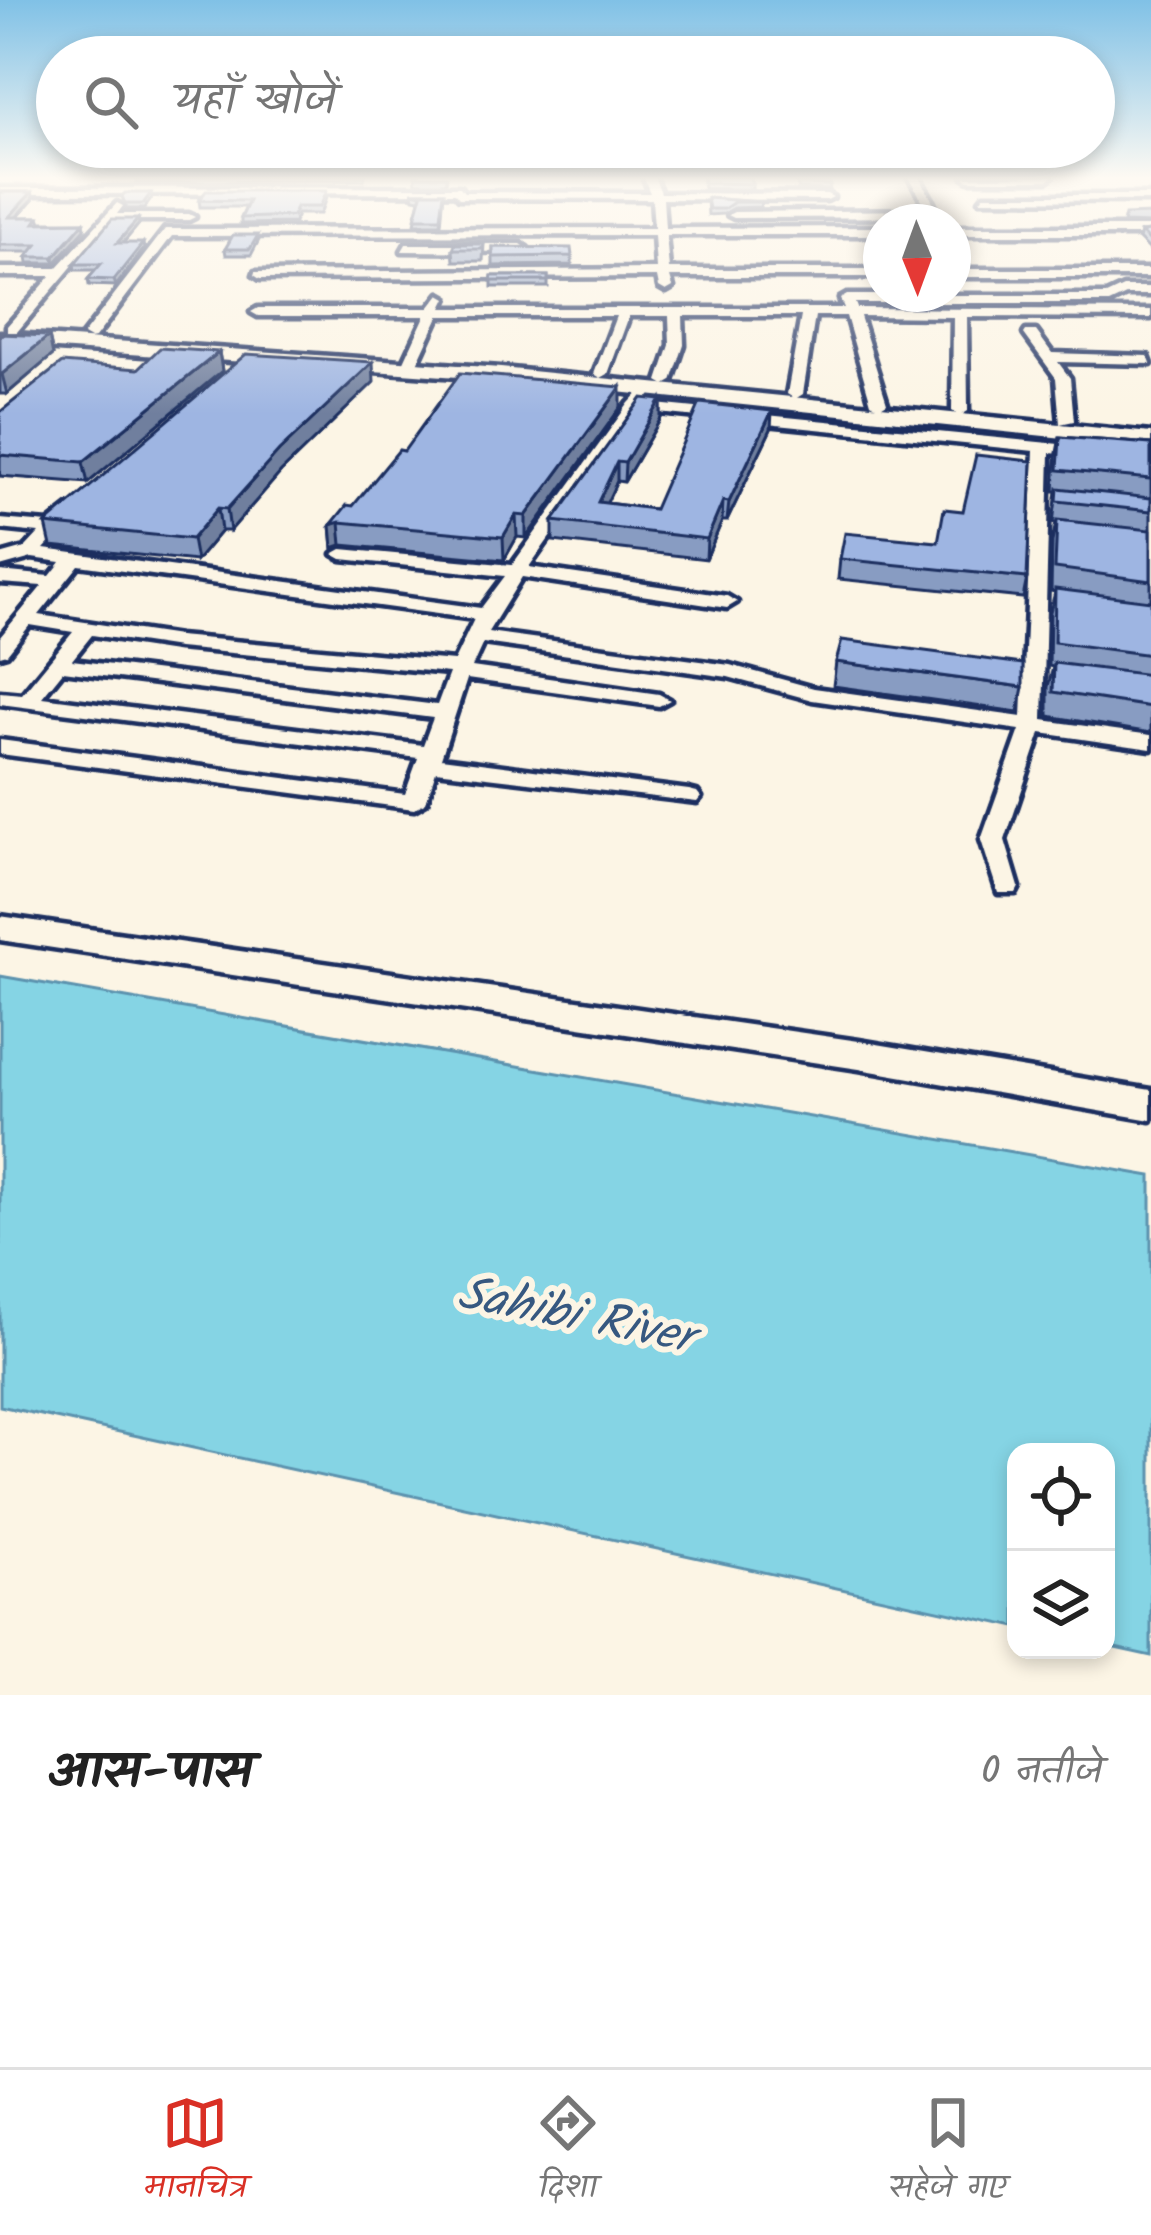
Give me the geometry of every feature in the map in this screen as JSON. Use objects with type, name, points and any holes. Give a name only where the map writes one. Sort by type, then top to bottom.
[{"type":"street","points":[[4,332],[75,255]]},
{"type":"street","points":[[90,334],[151,255]]},
{"type":"street","points":[[412,363],[436,311],[448,255]]},
{"type":"street","points":[[0,747],[400,803],[416,800],[460,670],[481,625],[677,345],[662,255]]},
{"type":"street","points":[[701,255],[840,280],[960,313],[1151,314]]},
{"type":"street","points":[[830,255],[879,403]]},
{"type":"street","points":[[795,394],[809,311],[863,261]]},
{"type":"street","points":[[0,272],[61,272]]},
{"type":"street","points":[[971,273],[1151,272]]},
{"type":"street","points":[[260,275],[445,281],[840,280],[1109,299],[1123,291],[1151,291]]},
{"type":"street","points":[[840,280],[863,276]]},
{"type":"street","points":[[1048,357],[1146,353],[1124,314],[1109,299]]},
{"type":"street","points":[[258,312],[809,311]]},
{"type":"street","points":[[601,374],[624,312]]},
{"type":"street","points":[[960,313],[960,411]]},
{"type":"street","points":[[4,332],[90,334],[412,363],[601,374],[648,392],[1151,440]]},
{"type":"street","points":[[4,332],[246,361],[412,363],[1151,458]]},
{"type":"street","points":[[1031,334],[1066,384],[1066,421]]},
{"type":"street","points":[[648,392],[795,394],[1151,430]]},
{"type":"street","points":[[1007,887],[993,840],[1032,727],[1024,673],[1050,602],[1052,500],[1042,447]]},
{"type":"street","points":[[31,552],[84,500]]},
{"type":"street","points":[[0,524],[50,529]]},
{"type":"street","points":[[0,561],[31,552],[747,673],[812,694],[1151,742]]},
{"type":"street","points":[[342,554],[517,571],[727,602]]},
{"type":"street","points":[[0,650],[74,559]]},
{"type":"street","points":[[0,578],[55,582]]},
{"type":"street","points":[[27,619],[178,641],[460,670],[659,700]]},
{"type":"street","points":[[28,701],[87,628]]},
{"type":"street","points":[[58,664],[446,713]]},
{"type":"street","points":[[1024,673],[1058,677]]},
{"type":"street","points":[[0,698],[688,797]]},
{"type":"street","points":[[0,928],[860,1055],[1151,1105]]},
{"type":"water","name":"Sahibi River","points":[[0,976],[1151,1176],[1151,1656],[1115,1648],[1115,1443],[1007,1443],[1007,1625],[0,1406]]},
{"type":"building","points":[[82,255],[134,255],[114,280],[88,279],[101,264],[74,264]]},
{"type":"building","points":[[493,255],[572,256],[493,257]]},
{"type":"building","points":[[492,276],[548,276],[548,281],[491,281]]},
{"type":"building","points":[[0,334],[49,336],[0,374]]},
{"type":"building","points":[[160,348],[219,352],[83,462],[0,455],[0,412],[62,363],[138,369]]},
{"type":"building","points":[[246,354],[373,362],[279,451],[227,509],[218,508],[192,539],[46,524]]},
{"type":"building","points":[[460,373],[621,387],[526,516],[516,515],[503,537],[340,522],[331,525],[399,450],[404,451]]},
{"type":"building","points":[[642,398],[661,400],[625,463],[617,462],[598,502],[654,509],[700,403],[772,411],[707,539],[553,521]]},
{"type":"building","points":[[1060,437],[1151,444],[1151,479],[1058,470]]},
{"type":"building","points":[[976,455],[1032,461],[1027,578],[840,559],[845,533],[938,542],[944,509],[963,511]]},
{"type":"building","points":[[1058,488],[1151,498],[1151,511],[1057,501]]},
{"type":"building","points":[[1057,520],[1151,530],[1151,581],[1055,568]]},
{"type":"building","points":[[1055,589],[1151,601],[1151,655],[1054,642]]},
{"type":"building","points":[[842,640],[1023,664],[1023,687],[836,662]]},
{"type":"building","points":[[1054,663],[1151,675],[1151,707],[1053,692]]}]
